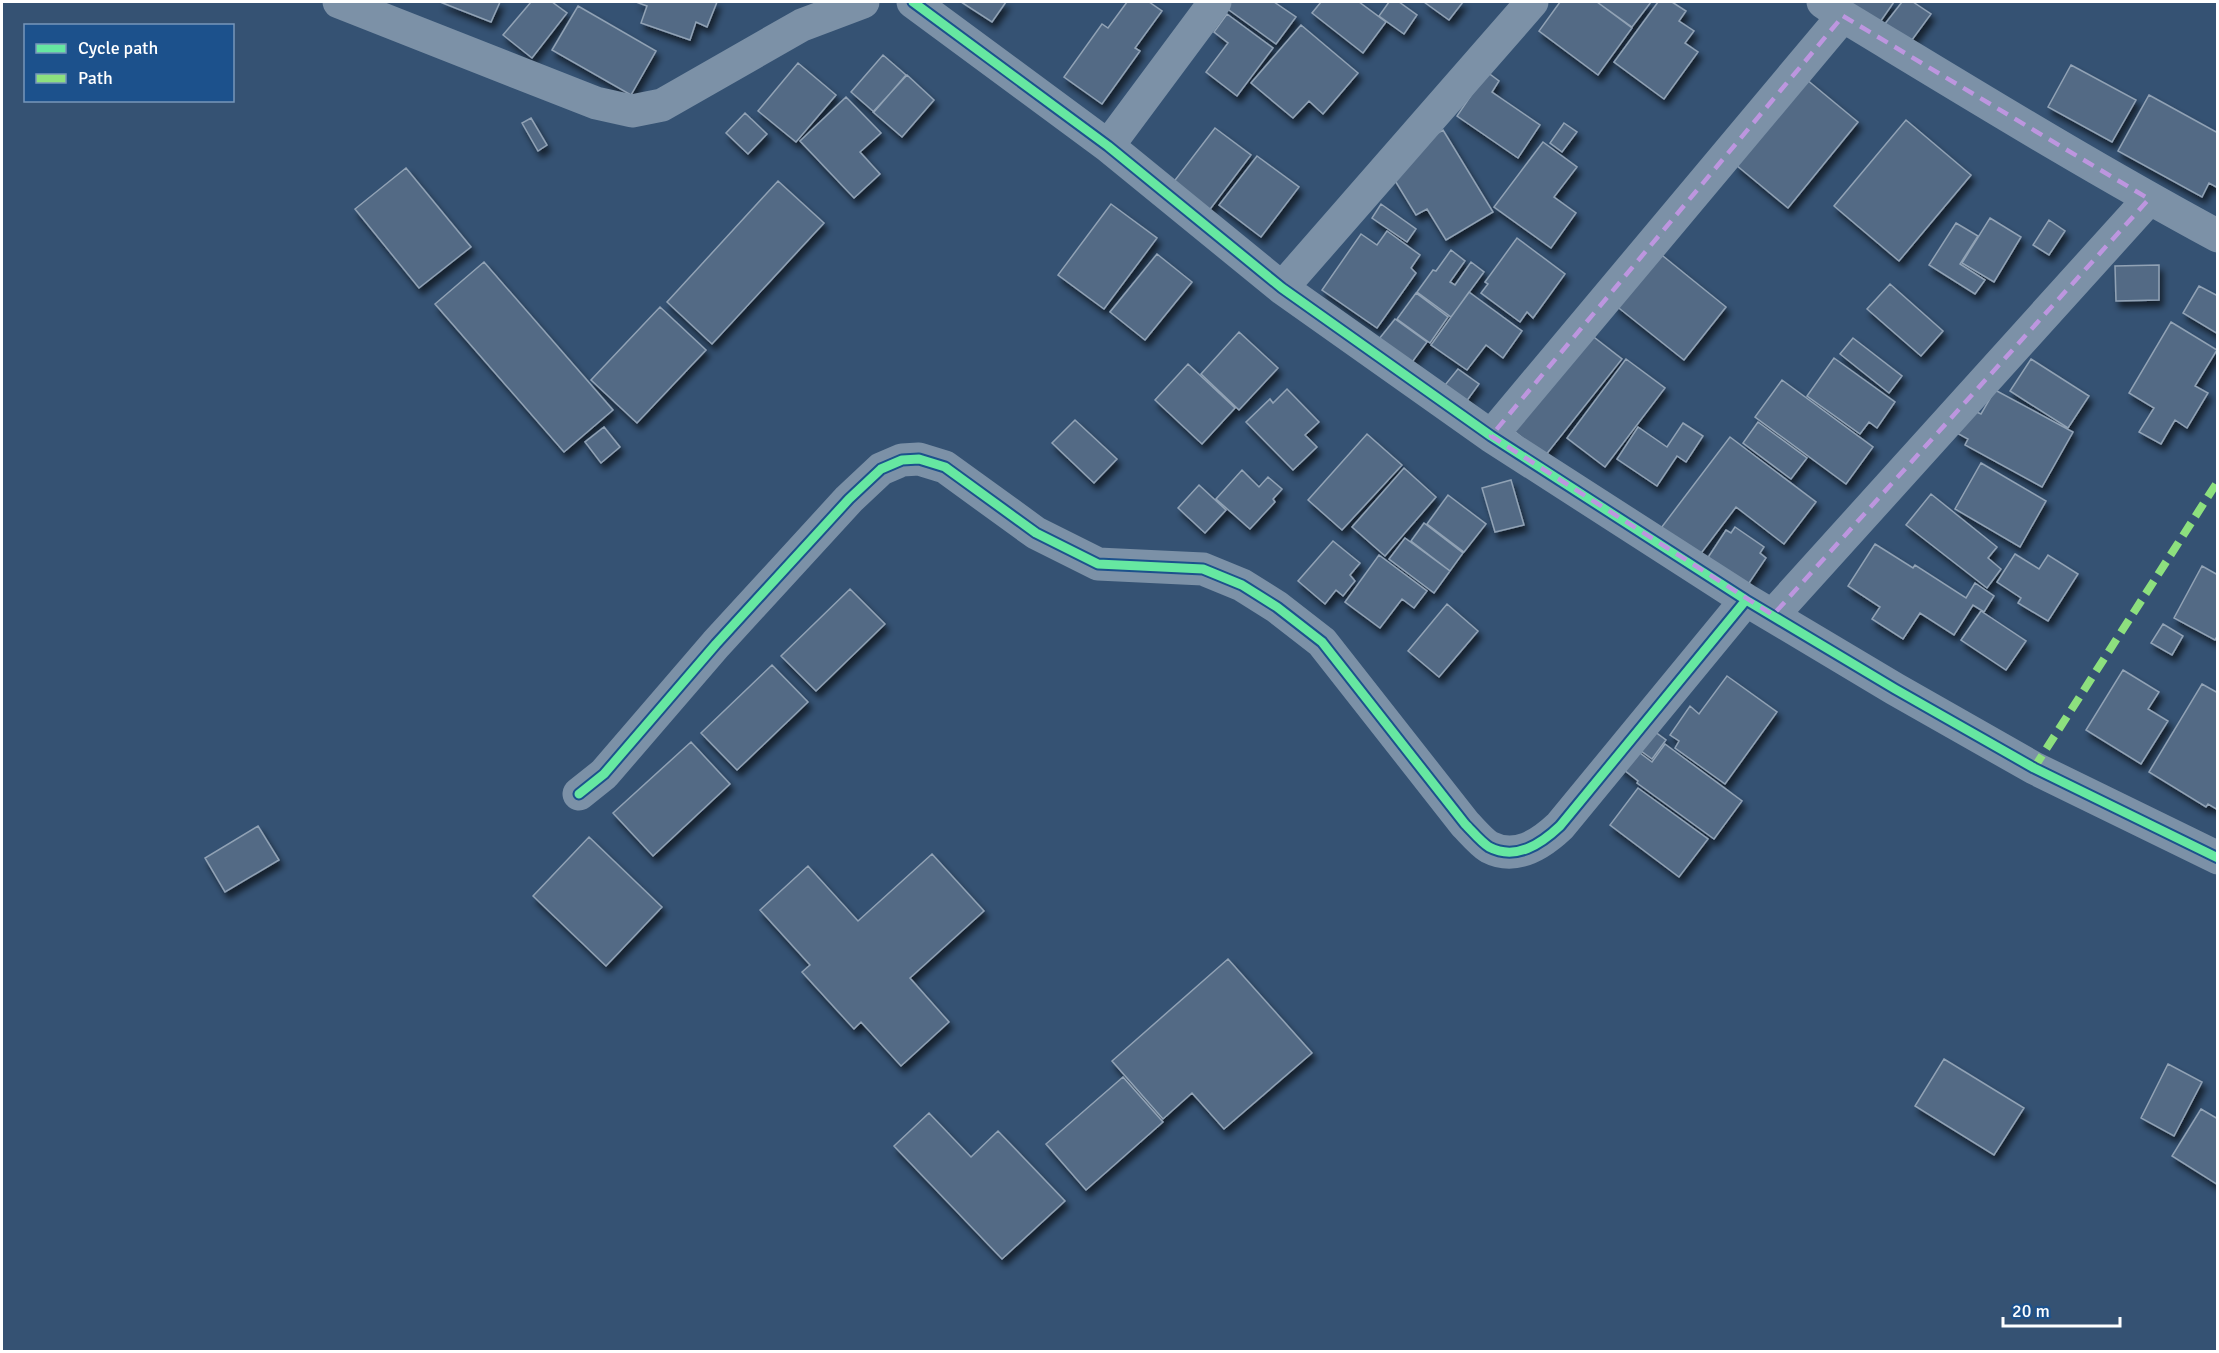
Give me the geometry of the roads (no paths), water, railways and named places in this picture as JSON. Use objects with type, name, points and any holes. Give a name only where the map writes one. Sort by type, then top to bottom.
[{"type":"street","points":[[339,2],[596,103],[632,111],[662,105],[802,25],[863,2]]},
{"type":"street","points":[[913,2],[1108,146],[1282,288],[1491,436],[1760,608],[1895,689],[2034,768],[2217,858]]},
{"type":"street","points":[[1108,146],[1215,2]]},
{"type":"street","points":[[1282,288],[1532,2]]},
{"type":"street","points":[[1491,436],[1833,9],[1998,111],[2217,236]]},
{"type":"street","points":[[579,794],[604,774],[716,644],[849,499],[881,469],[902,460],[919,459],[945,467],[1036,533],[1098,564],[1203,569],[1242,585],[1277,607],[1322,642],[1465,824],[1489,846],[1506,852],[1519,852],[1543,842],[1560,826],[1760,608],[2149,199]]}]
